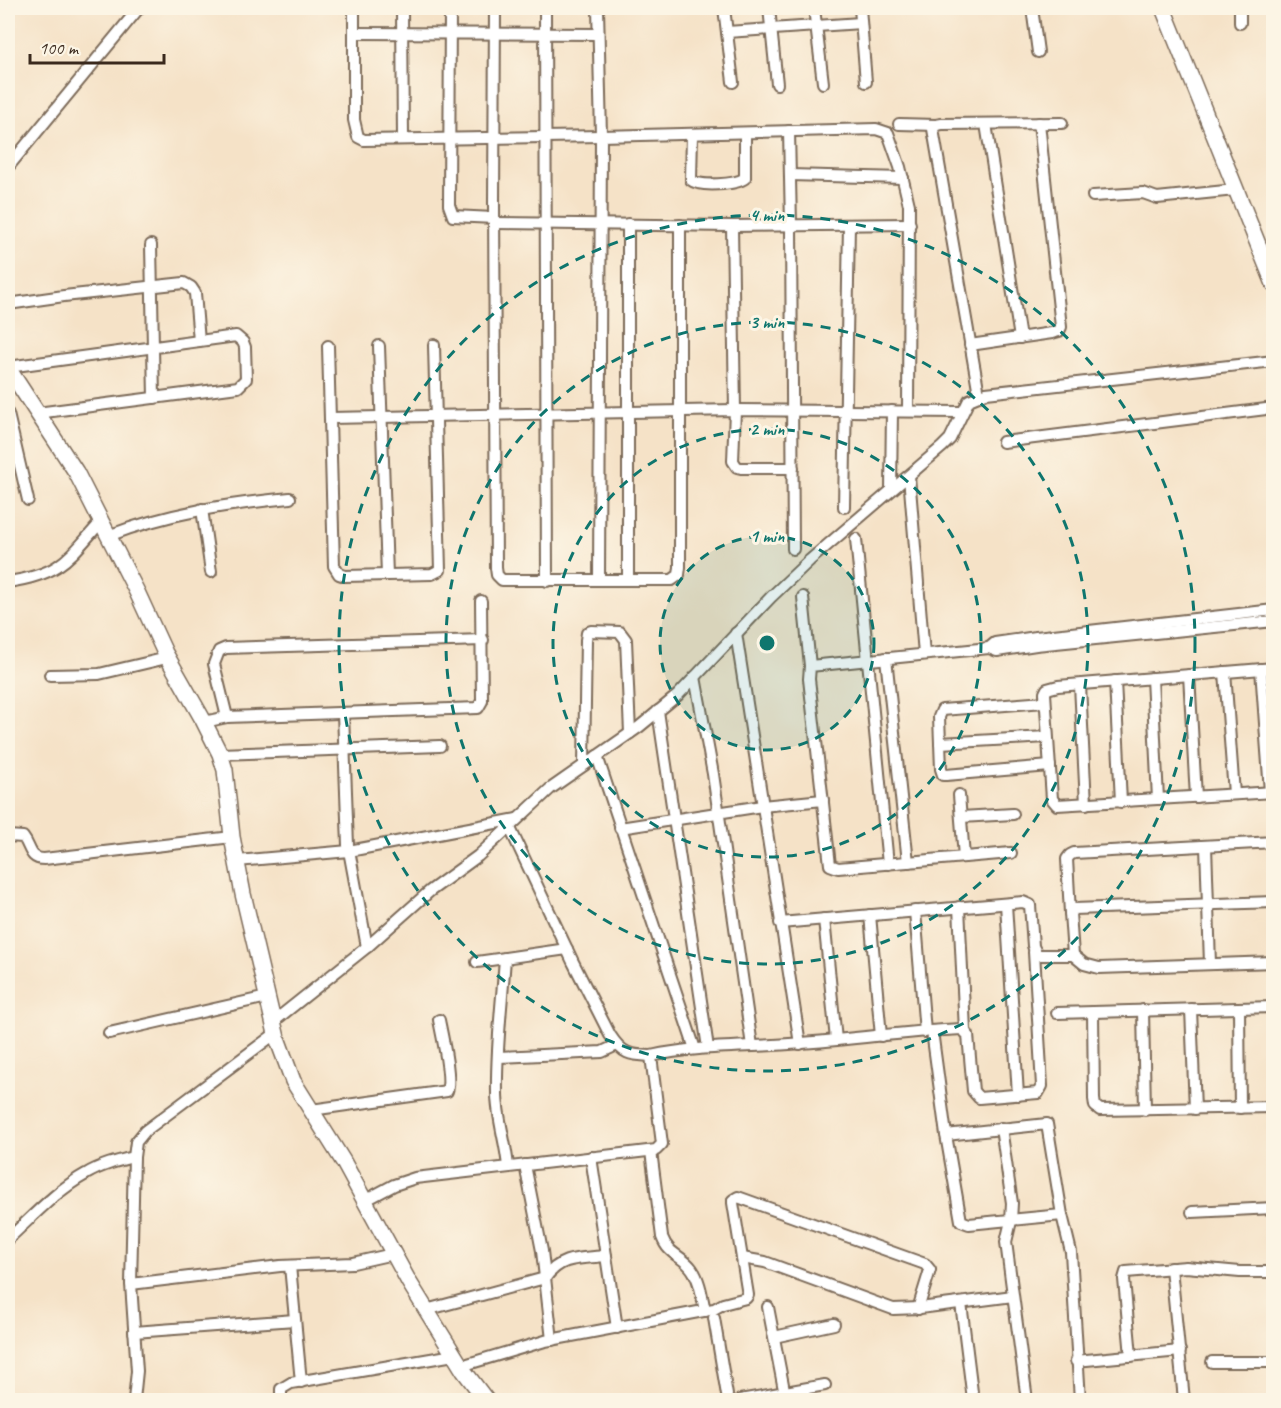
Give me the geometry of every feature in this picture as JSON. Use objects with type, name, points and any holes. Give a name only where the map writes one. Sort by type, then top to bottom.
[{"type":"street","points":[[8,167],[139,8]]},
{"type":"street","points":[[354,8],[356,133],[364,140],[789,131],[883,130],[888,133],[903,178],[909,205],[908,411]]},
{"type":"street","points":[[402,8],[402,139]]},
{"type":"street","points":[[450,8],[450,212],[453,216],[547,224],[732,226],[910,224]]},
{"type":"street","points":[[495,8],[495,414],[497,575],[502,580],[672,580],[679,575],[680,225]]},
{"type":"street","points":[[545,8],[547,581]]},
{"type":"street","points":[[597,8],[601,136],[599,580]]},
{"type":"street","points":[[724,8],[733,82]]},
{"type":"street","points":[[769,8],[777,84]]},
{"type":"street","points":[[814,8],[823,83]]},
{"type":"street","points":[[860,8],[866,82]]},
{"type":"street","points":[[1032,8],[1038,52]]},
{"type":"street","points":[[1163,8],[1274,284]]},
{"type":"street","points":[[1240,8],[1240,23]]},
{"type":"street","points":[[727,32],[861,23]]},
{"type":"street","points":[[354,33],[598,34]]},
{"type":"street","points":[[970,345],[1052,333],[1059,331],[1061,327],[1039,123]]},
{"type":"street","points":[[899,124],[1062,123]]},
{"type":"street","points":[[986,124],[1020,338]]},
{"type":"street","points":[[936,125],[933,133],[979,394]]},
{"type":"street","points":[[789,131],[793,549]]},
{"type":"street","points":[[692,134],[691,180],[694,183],[722,183],[740,182],[745,178],[744,133]]},
{"type":"street","points":[[790,175],[903,178]]},
{"type":"street","points":[[1093,196],[1143,193],[1157,198],[1235,190]]},
{"type":"street","points":[[628,224],[628,580]]},
{"type":"street","points":[[844,507],[849,225]]},
{"type":"street","points":[[732,226],[735,410],[733,461],[737,467],[793,468]]},
{"type":"street","points":[[151,245],[154,398]]},
{"type":"street","points":[[8,304],[184,284],[191,287],[195,293],[199,341]]},
{"type":"street","points":[[37,413],[238,387],[244,383],[245,347],[240,338],[236,336],[8,367],[37,413],[76,472],[167,658],[220,754],[225,770],[232,837],[267,997],[274,1028],[293,1081],[426,1310],[486,1401]]},
{"type":"street","points":[[328,346],[334,566],[336,571],[345,576],[432,574],[440,570],[434,345]]},
{"type":"street","points":[[380,346],[387,575]]},
{"type":"street","points":[[134,1401],[137,1371],[131,1284],[134,1157],[136,1142],[145,1131],[274,1028],[430,891],[478,856],[550,789],[658,711],[695,677],[810,560],[950,439],[969,400],[979,394],[1274,361]]},
{"type":"street","points":[[1003,442],[1274,408]]},
{"type":"street","points":[[330,418],[735,410],[962,412]]},
{"type":"street","points":[[891,490],[892,411]]},
{"type":"street","points":[[8,414],[28,500]]},
{"type":"street","points":[[909,476],[924,654]]},
{"type":"street","points":[[108,536],[133,526],[202,509],[290,498]]},
{"type":"street","points":[[202,509],[211,572]]},
{"type":"street","points":[[8,582],[40,576],[59,566],[101,522]]},
{"type":"street","points":[[856,539],[888,864]]},
{"type":"street","points":[[803,597],[810,666],[809,679],[830,865],[838,868],[1011,853]]},
{"type":"street","points":[[204,722],[227,717],[478,708],[483,701],[481,601]]},
{"type":"street","points":[[810,666],[989,648],[995,643],[1036,641],[1268,616]]},
{"type":"street","points":[[584,765],[585,640],[587,633],[591,631],[620,632],[626,640],[630,733]]},
{"type":"street","points":[[736,633],[800,1044]]},
{"type":"street","points":[[227,717],[214,664],[219,651],[226,648],[483,640]]},
{"type":"street","points":[[50,675],[99,674],[167,658]]},
{"type":"street","points":[[886,658],[908,862]]},
{"type":"street","points":[[1261,669],[1272,792],[1086,804],[1054,803],[1047,736],[1045,702],[1047,689],[1115,681],[1261,669],[1274,668]]},
{"type":"street","points":[[1225,672],[1234,794]]},
{"type":"street","points":[[1189,675],[1196,797]]},
{"type":"street","points":[[695,677],[719,813],[752,1046]]},
{"type":"street","points":[[1152,678],[1158,799]]},
{"type":"street","points":[[1115,681],[1121,802]]},
{"type":"street","points":[[1080,685],[1086,804]]},
{"type":"street","points":[[1045,702],[942,710],[939,717],[940,743],[943,775],[1050,766]]},
{"type":"street","points":[[658,711],[708,1048]]},
{"type":"street","points":[[343,713],[350,851],[367,947]]},
{"type":"street","points":[[940,743],[1047,736]]},
{"type":"street","points":[[220,754],[440,746]]},
{"type":"street","points":[[597,756],[695,1049]]},
{"type":"street","points":[[959,795],[964,857]]},
{"type":"street","points":[[620,828],[762,806],[823,801]]},
{"type":"street","points":[[961,817],[1013,814]]},
{"type":"street","points":[[237,861],[350,851],[514,823]]},
{"type":"street","points":[[514,823],[567,949],[616,1045],[631,1055],[651,1056],[695,1049],[800,1044],[965,1030]]},
{"type":"street","points":[[8,836],[23,837],[32,855],[35,858],[44,859],[232,837]]},
{"type":"street","points":[[1073,955],[1067,860],[1070,855],[1274,842]]},
{"type":"street","points":[[1206,846],[1210,964]]},
{"type":"street","points":[[780,922],[824,919],[959,907],[1006,904],[1023,902],[1030,905],[1042,1086],[1038,1093],[979,1098],[973,1091],[968,1035],[965,1030],[959,907]]},
{"type":"street","points":[[1070,913],[1080,908],[1274,902]]},
{"type":"street","points":[[1006,904],[1018,1095]]},
{"type":"street","points":[[915,911],[928,1032],[961,1221],[969,1224],[1062,1215]]},
{"type":"street","points":[[870,915],[881,1036]]},
{"type":"street","points":[[824,919],[836,1040]]},
{"type":"street","points":[[477,962],[567,949]]},
{"type":"street","points":[[1034,952],[1042,955],[1073,955],[1090,967],[1099,968],[1274,962]]},
{"type":"street","points":[[505,958],[497,1094],[499,1120],[506,1140],[508,1167]]},
{"type":"street","points":[[109,1033],[267,997]]},
{"type":"street","points":[[1057,1012],[1274,1007]]},
{"type":"street","points":[[1239,1008],[1240,1108]]},
{"type":"street","points":[[1191,1009],[1195,1109]]},
{"type":"street","points":[[1143,1010],[1145,1110]]},
{"type":"street","points":[[1093,1012],[1095,1106],[1100,1110],[1274,1107]]},
{"type":"street","points":[[311,1110],[447,1091],[449,1088],[448,1073],[439,1020]]},
{"type":"street","points":[[499,1058],[602,1052],[616,1045]]},
{"type":"street","points":[[364,1201],[394,1185],[415,1178],[651,1151],[660,1148],[662,1144],[651,1056]]},
{"type":"street","points":[[946,1135],[1047,1124],[1072,1260],[1080,1401]]},
{"type":"street","points":[[1001,1128],[1012,1203],[1011,1221],[1005,1242],[1027,1401]]},
{"type":"street","points":[[651,1151],[662,1237],[667,1248],[693,1271],[698,1281],[705,1311]]},
{"type":"street","points":[[8,1239],[68,1185],[107,1164],[134,1157]]},
{"type":"street","points":[[591,1157],[617,1328]]},
{"type":"street","points":[[525,1165],[545,1278],[552,1340]]},
{"type":"street","points":[[281,1401],[281,1389],[284,1386],[458,1361],[552,1340],[705,1311],[747,1297],[733,1203],[733,1200],[738,1197],[925,1264],[930,1270],[918,1308]]},
{"type":"street","points":[[1192,1212],[1274,1208]]},
{"type":"street","points":[[131,1284],[212,1273],[353,1263],[393,1254]]},
{"type":"street","points":[[426,1310],[545,1278],[553,1267],[563,1262],[606,1256]]},
{"type":"street","points":[[742,1258],[765,1262],[893,1309],[1013,1296]]},
{"type":"street","points":[[290,1266],[302,1382]]},
{"type":"street","points":[[1131,1356],[1124,1275],[1130,1271],[1201,1267],[1240,1272],[1274,1272]]},
{"type":"street","points":[[1171,1268],[1184,1401]]},
{"type":"street","points":[[961,1303],[973,1401]]},
{"type":"street","points":[[768,1307],[785,1396]]},
{"type":"street","points":[[714,1318],[724,1398],[734,1395],[740,1400],[785,1396],[825,1385]]},
{"type":"street","points":[[134,1332],[295,1320]]},
{"type":"street","points":[[774,1337],[834,1324]]},
{"type":"street","points":[[1076,1361],[1180,1351]]},
{"type":"street","points":[[1212,1362],[1274,1362]]}]
